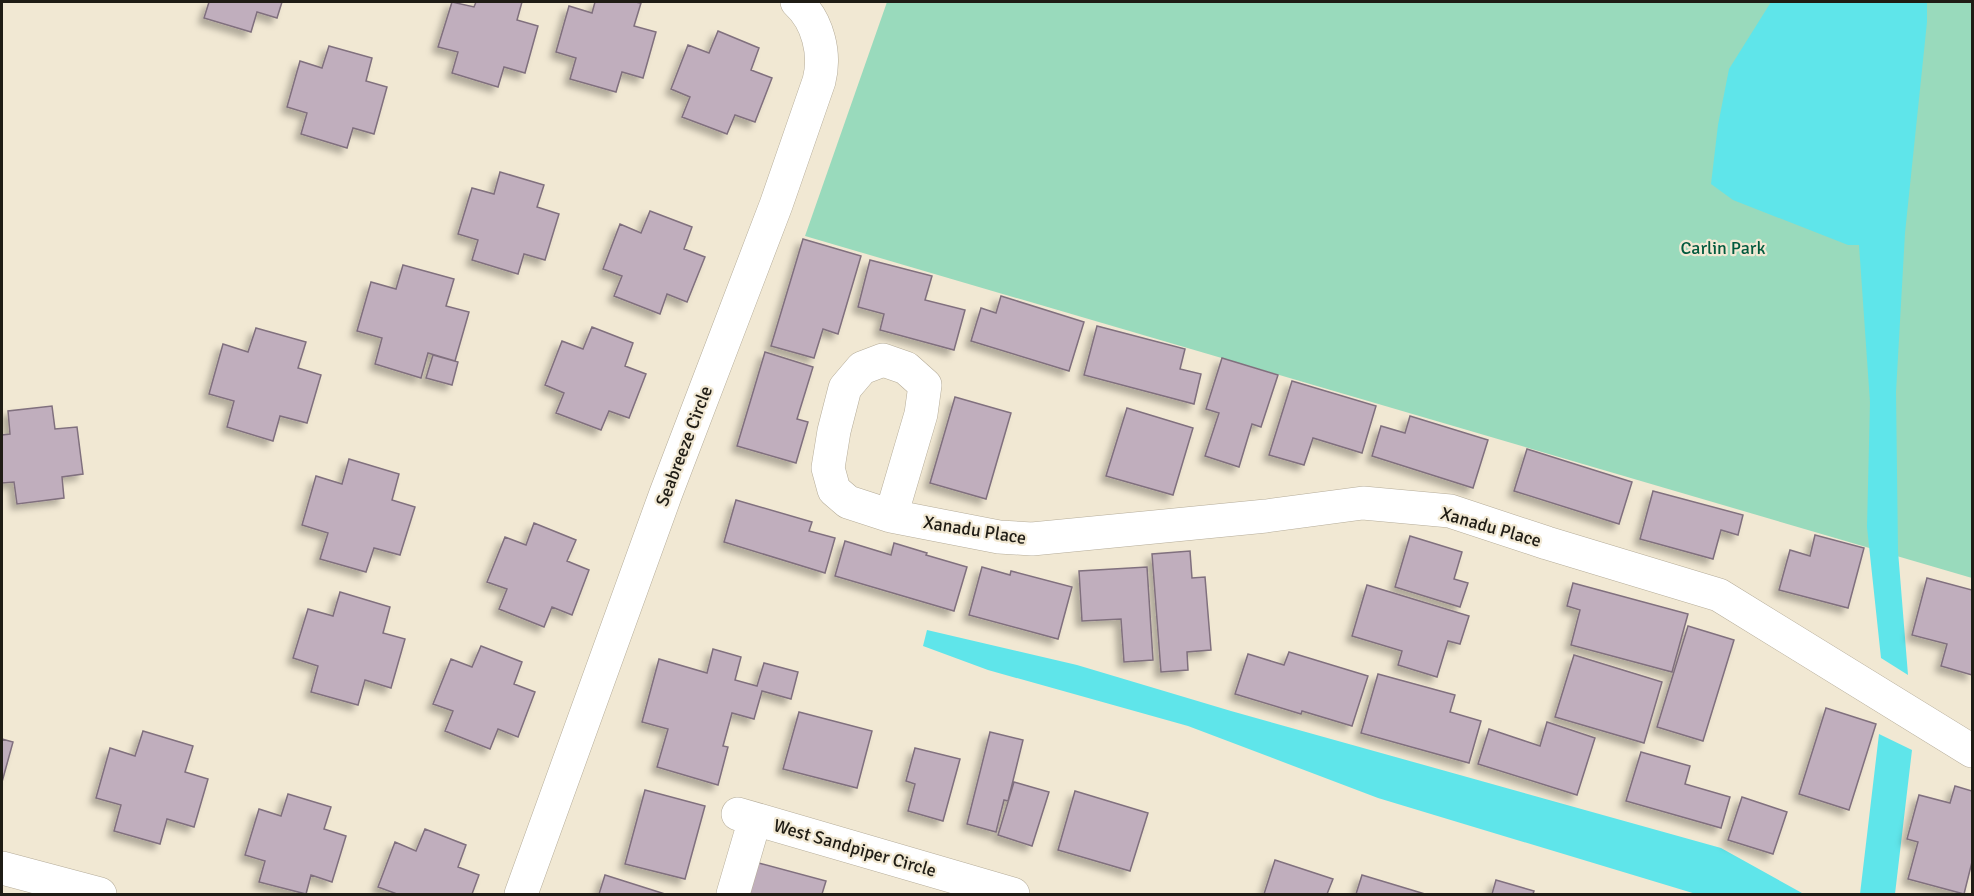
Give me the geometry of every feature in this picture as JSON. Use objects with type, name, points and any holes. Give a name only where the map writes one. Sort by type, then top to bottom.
[{"type":"street","name":"Seabreeze Circle","points":[[521,894],[666,493],[776,205],[819,81],[823,67],[820,42],[805,9],[797,2]]},
{"type":"street","name":"Xanadu Place","points":[[891,516],[999,537],[1032,539],[1266,516],[1363,503],[1450,512],[1719,595],[1972,751]]},
{"type":"street","name":"West Sandpiper Circle","points":[[733,894],[747,816],[951,886],[1013,894]]},
{"type":"street","points":[[2,868],[100,894]]},
{"type":"green space","name":"Carlin Park","points":[[887,2],[1972,2],[1972,578],[805,236]]},
{"type":"water","points":[[1771,2],[1927,2],[1927,22],[1905,233],[1896,392],[1898,551],[1908,675],[1881,658],[1867,527],[1870,402],[1859,245],[1848,245],[1733,200],[1711,184],[1718,125],[1729,69]]},
{"type":"water","points":[[927,630],[1077,665],[1231,711],[1721,848],[1802,893],[1696,894],[1378,798],[1188,726],[988,670],[923,646]]},
{"type":"water","points":[[1879,734],[1912,750],[1895,894],[1860,894]]},
{"type":"building","points":[[209,2],[282,2],[277,18],[257,12],[251,32],[204,18]]},
{"type":"building","points":[[452,2],[474,7],[476,2],[522,2],[517,20],[538,26],[525,73],[504,67],[498,87],[452,73],[458,52],[438,47]]},
{"type":"building","points":[[595,2],[641,3],[634,26],[656,32],[643,78],[622,72],[616,92],[570,79],[576,58],[556,52],[569,6],[592,13]]},
{"type":"building","points":[[718,31],[759,48],[751,70],[772,78],[755,122],[735,115],[727,134],[682,117],[690,97],[671,89],[688,45],[709,53]]},
{"type":"building","points":[[329,46],[372,58],[366,81],[387,87],[374,134],[353,128],[347,148],[301,134],[307,113],[287,107],[300,61],[322,68]]},
{"type":"building","points":[[500,172],[544,185],[537,207],[559,214],[545,260],[524,254],[518,274],[472,260],[478,240],[458,234],[472,188],[494,194]]},
{"type":"building","points":[[650,211],[692,227],[684,249],[705,257],[687,302],[667,294],[660,314],[614,296],[622,276],[603,269],[620,224],[641,233]]},
{"type":"building","points":[[803,239],[861,256],[838,334],[823,329],[814,358],[771,346]]},
{"type":"building","points":[[870,260],[932,276],[925,300],[965,310],[954,350],[880,330],[884,314],[858,307]]},
{"type":"building","points":[[403,265],[454,279],[446,306],[469,312],[455,361],[428,353],[421,378],[375,364],[382,338],[357,331],[371,282],[396,289]]},
{"type":"building","points":[[1001,296],[1084,322],[1069,371],[971,341],[981,308],[996,313]]},
{"type":"building","points":[[1097,326],[1185,349],[1180,369],[1201,374],[1194,404],[1084,375]]},
{"type":"building","points":[[592,327],[633,343],[625,366],[646,374],[629,418],[609,411],[601,430],[556,413],[564,393],[545,385],[562,341],[583,349]]},
{"type":"building","points":[[256,328],[306,342],[298,368],[321,375],[307,423],[280,416],[273,441],[227,427],[234,401],[209,394],[223,344],[248,352]]},
{"type":"building","points":[[765,352],[813,367],[797,419],[808,422],[796,463],[737,446]]},
{"type":"building","points":[[433,355],[458,362],[452,385],[426,378]]},
{"type":"building","points":[[1222,358],[1278,375],[1261,427],[1252,424],[1239,467],[1205,456],[1219,413],[1206,409]]},
{"type":"building","points":[[1292,381],[1376,406],[1362,453],[1313,438],[1304,465],[1269,455]]},
{"type":"building","points":[[955,397],[1011,413],[986,499],[930,483]]},
{"type":"building","points":[[52,406],[55,429],[77,427],[83,474],[62,477],[64,498],[17,504],[14,482],[2,483],[2,435],[10,434],[8,411]]},
{"type":"building","points":[[1127,408],[1193,428],[1173,495],[1106,476]]},
{"type":"building","points":[[1410,416],[1488,440],[1473,488],[1372,456],[1381,426],[1405,433]]},
{"type":"building","points":[[1527,449],[1632,482],[1619,524],[1514,491]]},
{"type":"building","points":[[349,459],[399,474],[392,500],[415,507],[400,555],[374,548],[366,572],[320,559],[328,533],[302,525],[316,476],[342,484]]},
{"type":"building","points":[[1653,491],[1743,515],[1738,535],[1721,530],[1713,559],[1640,539]]},
{"type":"building","points":[[736,500],[812,522],[809,531],[835,538],[825,573],[724,542]]},
{"type":"building","points":[[534,523],[576,540],[567,561],[589,570],[572,615],[552,607],[544,627],[499,609],[507,589],[487,582],[505,537],[526,545]]},
{"type":"building","points":[[1815,535],[1864,548],[1848,608],[1779,590],[1790,550],[1810,556]]},
{"type":"building","points":[[1410,536],[1462,552],[1454,579],[1468,583],[1460,607],[1395,587]]},
{"type":"building","points":[[845,541],[891,555],[894,543],[967,567],[954,611],[835,576]]},
{"type":"building","points":[[1190,551],[1192,578],[1205,577],[1211,650],[1187,652],[1188,670],[1161,672],[1152,554]]},
{"type":"building","points":[[982,567],[1010,575],[1011,571],[1072,587],[1058,639],[969,615]]},
{"type":"building","points":[[1147,567],[1153,660],[1124,662],[1121,619],[1082,621],[1079,571]]},
{"type":"building","points":[[1927,578],[1972,590],[1972,675],[1941,666],[1947,644],[1912,635]]},
{"type":"building","points":[[1573,583],[1688,614],[1672,672],[1571,645],[1580,610],[1567,606]]},
{"type":"building","points":[[1367,585],[1469,616],[1460,644],[1448,641],[1437,677],[1398,665],[1402,651],[1352,636]]},
{"type":"building","points":[[340,592],[390,607],[383,633],[405,639],[391,688],[365,680],[358,705],[311,692],[318,666],[293,658],[308,609],[333,616]]},
{"type":"building","points":[[1688,626],[1734,640],[1703,741],[1657,727]]},
{"type":"building","points":[[481,646],[522,662],[514,684],[535,692],[518,737],[498,729],[490,749],[445,731],[453,711],[433,704],[451,659],[472,667]]},
{"type":"building","points":[[713,649],[741,657],[735,680],[757,686],[764,663],[798,672],[791,699],[762,691],[754,719],[732,713],[723,746],[728,747],[718,785],[657,767],[668,729],[642,722],[659,659],[707,673]]},
{"type":"building","points":[[1289,652],[1368,676],[1352,726],[1302,711],[1301,714],[1235,694],[1248,654],[1284,665]]},
{"type":"building","points":[[1574,655],[1662,682],[1644,743],[1555,717]]},
{"type":"building","points":[[1378,674],[1455,695],[1450,712],[1481,721],[1469,763],[1361,733]]},
{"type":"building","points":[[1826,708],[1876,724],[1849,810],[1799,794]]},
{"type":"building","points":[[799,712],[872,731],[857,788],[783,769]]},
{"type":"building","points":[[1547,722],[1595,738],[1577,795],[1478,764],[1489,729],[1540,746]]},
{"type":"building","points":[[143,731],[193,746],[185,772],[208,779],[194,827],[167,819],[160,844],[114,831],[121,805],[96,798],[110,748],[135,756]]},
{"type":"building","points":[[990,732],[1023,740],[1008,801],[1004,800],[996,832],[967,824]]},
{"type":"building","points":[[2,739],[13,742],[2,782]]},
{"type":"building","points":[[915,748],[960,759],[943,821],[908,811],[915,784],[906,781]]},
{"type":"building","points":[[1641,752],[1690,766],[1685,784],[1730,797],[1721,828],[1626,801]]},
{"type":"building","points":[[1014,782],[1049,792],[1032,846],[998,835]]},
{"type":"building","points":[[1955,786],[1972,791],[1972,862],[1964,894],[1908,879],[1918,842],[1907,839],[1919,795],[1950,803]]},
{"type":"building","points":[[645,790],[705,806],[685,879],[625,864]]},
{"type":"building","points":[[1075,791],[1148,813],[1130,871],[1058,850]]},
{"type":"building","points":[[288,794],[331,807],[324,829],[346,836],[332,882],[311,875],[306,894],[259,882],[265,861],[245,855],[259,809],[281,816]]},
{"type":"building","points":[[1742,797],[1787,812],[1773,854],[1728,840]]},
{"type":"building","points":[[425,829],[466,845],[458,867],[479,875],[472,894],[397,894],[378,887],[395,842],[416,851]]},
{"type":"building","points":[[1275,860],[1333,879],[1327,894],[1264,894]]},
{"type":"building","points":[[755,862],[826,881],[822,894],[746,894]]},
{"type":"building","points":[[605,875],[665,894],[599,894]]},
{"type":"building","points":[[1362,875],[1425,894],[1356,894]]},
{"type":"building","points":[[1496,880],[1534,891],[1533,894],[1492,894]]}]
